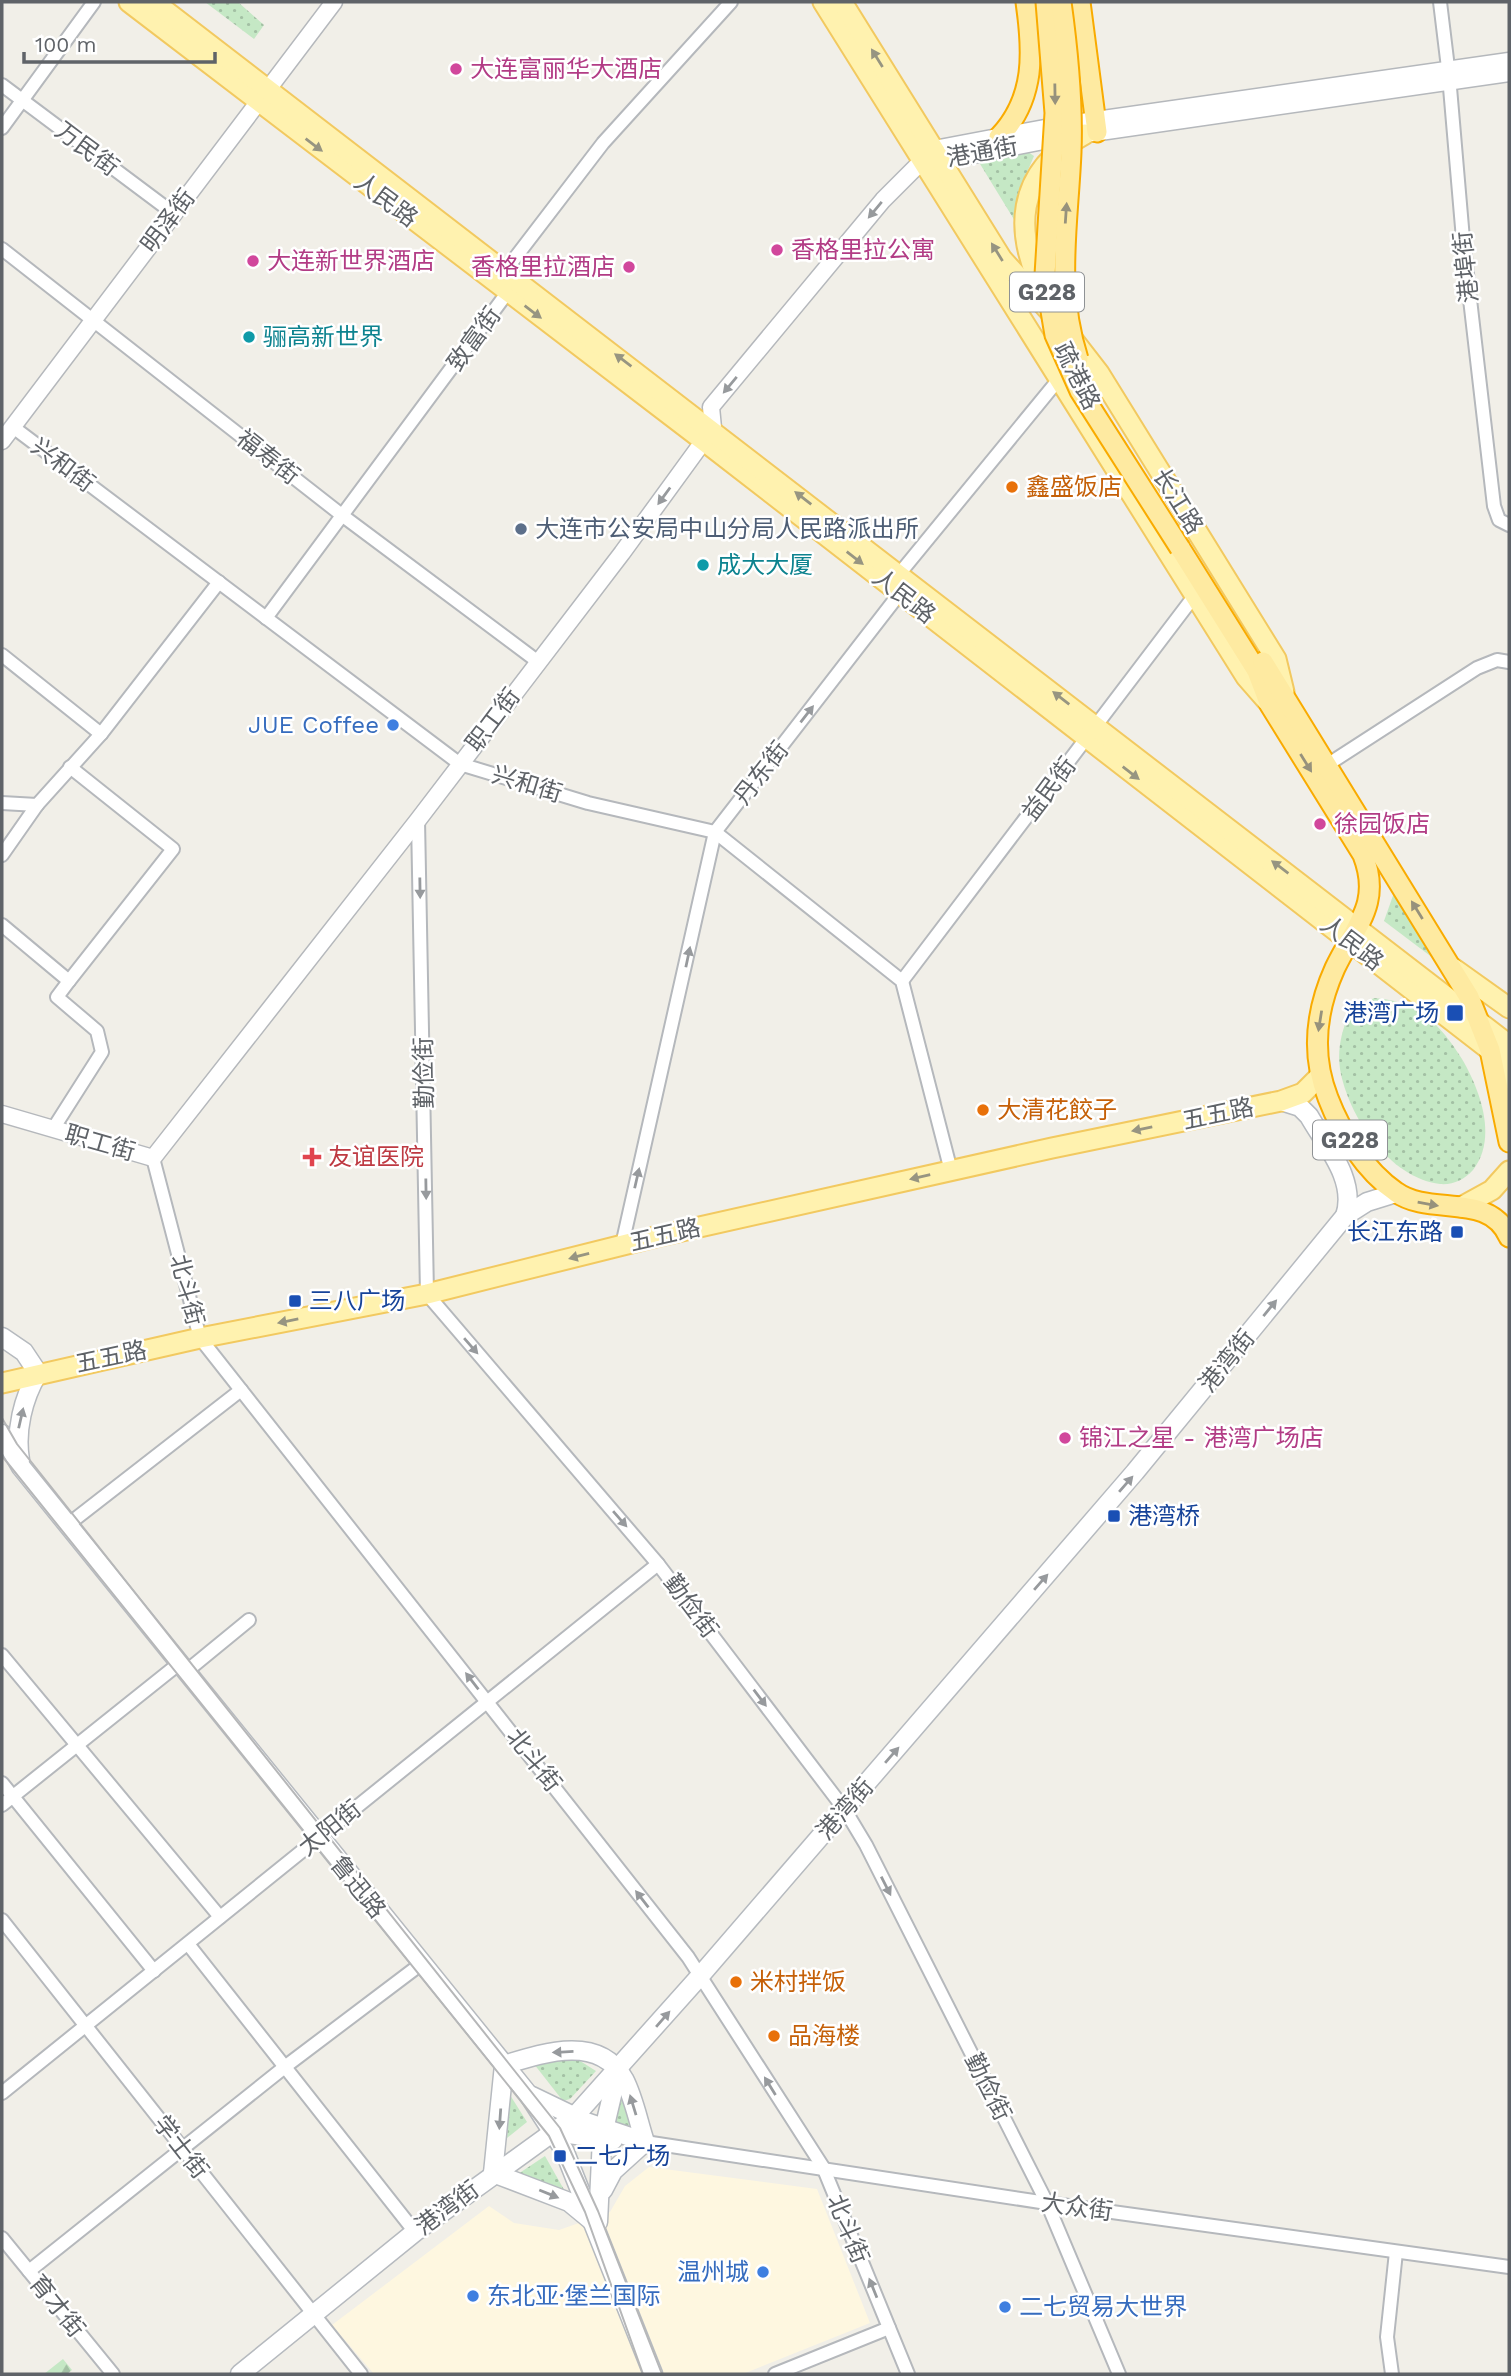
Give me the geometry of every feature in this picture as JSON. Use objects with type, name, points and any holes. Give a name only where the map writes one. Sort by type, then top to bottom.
[{"type":"highway","points":[[999,137],[1014,121],[1023,103],[1030,75],[1032,48],[1026,2]]},
{"type":"highway","name":"疏港路","points":[[1046,2],[1055,113],[1045,275],[1055,335],[1080,391],[1184,545]]},
{"type":"highway","name":"疏港路","points":[[1061,2],[1071,113],[1062,277],[1069,334],[1090,385],[1278,701]]},
{"type":"highway","points":[[1080,2],[1092,129]]},
{"type":"highway","name":"长江路","points":[[1278,701],[1327,765],[1453,968],[1481,1022]]},
{"type":"highway","name":"长江路","points":[[1278,701],[1367,864],[1371,890],[1354,934]]},
{"type":"highway","name":"G228","points":[[1354,934],[1335,968],[1319,1019],[1317,1049],[1320,1076],[1341,1127],[1358,1153],[1396,1193],[1416,1202],[1487,1213],[1498,1220],[1509,1237]]},
{"type":"highway","name":"G228","points":[[1481,1022],[1500,1048],[1503,1106],[1509,1142]]},
{"type":"main road","name":"人民路","points":[[129,2],[264,96],[505,271],[708,435],[1500,1048],[1509,1065]]},
{"type":"main road","name":"人民路","points":[[154,2],[264,96],[507,293],[708,435]]},
{"type":"main road","name":"长江路","points":[[823,2],[1002,259],[1099,373],[1276,660],[1278,701]]},
{"type":"main road","name":"长江路","points":[[842,2],[932,157]]},
{"type":"main road","points":[[1060,324],[1030,262],[1023,225],[1027,201],[1036,178],[1051,158],[1092,129]]},
{"type":"main road","points":[[932,157],[1059,379],[1246,677],[1278,701]]},
{"type":"main road","points":[[1329,915],[1335,943],[1335,968]]},
{"type":"main road","name":"人民路","points":[[1354,934],[1481,1022]]},
{"type":"main road","points":[[1453,968],[1509,1008]]},
{"type":"main road","name":"五五路","points":[[2,1383],[200,1338],[427,1294],[622,1245],[1281,1101],[1303,1093],[1320,1076]]},
{"type":"main road","points":[[1503,1106],[1509,1079]]},
{"type":"main road","points":[[1281,1101],[1300,1107],[1309,1116],[1346,1182],[1349,1203],[1345,1216]]},
{"type":"main road","points":[[1461,1207],[1492,1190],[1509,1171]]},
{"type":"main road","name":"港湾街","points":[[240,2374],[415,2232],[573,2117],[701,1976],[1135,1472],[1345,1216],[1367,1202],[1396,1193]]},
{"type":"main road","points":[[2,1338],[24,1352],[38,1373],[27,1397],[18,1432],[22,1466],[2,1467]]},
{"type":"main road","name":"鲁迅路","points":[[2,1434],[22,1466],[318,1837],[528,2094],[554,2132],[598,2227],[653,2374]]},
{"type":"main road","points":[[598,2227],[585,2212],[569,2202],[493,2173],[504,2065],[542,2053],[583,2051],[606,2059],[618,2070],[630,2092],[645,2142]]},
{"type":"main road","points":[[598,2227],[602,2134],[618,2070]]},
{"type":"main road","points":[[528,2094],[602,2134]]},
{"type":"main road","points":[[554,2132],[602,2134],[645,2142]]},
{"type":"main road","points":[[599,2200],[613,2171],[645,2142]]},
{"type":"street","points":[[2,128],[94,2]]},
{"type":"street","name":"明泽街","points":[[2,441],[334,2]]},
{"type":"street","points":[[505,271],[603,144],[731,2]]},
{"type":"street","name":"港埠街","points":[[1440,2],[1463,239],[1494,506],[1499,520],[1509,525]]},
{"type":"street","name":"港通街","points":[[1449,76],[1509,61]]},
{"type":"street","name":"港通街","points":[[932,157],[1092,129],[1449,76],[1509,73]]},
{"type":"street","name":"万民街","points":[[2,85],[173,213]]},
{"type":"street","name":"港通街","points":[[932,157],[999,137],[1092,129]]},
{"type":"street","name":"职工街","points":[[2,1114],[153,1158],[418,820],[622,553],[708,435],[711,407],[883,200],[932,157]]},
{"type":"street","name":"福寿街","points":[[2,249],[343,516],[537,661]]},
{"type":"street","name":"致富街","points":[[266,618],[507,293],[505,271]]},
{"type":"street","name":"丹东街","points":[[622,1245],[715,832],[900,583],[1059,379]]},
{"type":"street","name":"兴和街","points":[[13,427],[460,764],[589,803],[715,832],[902,981]]},
{"type":"street","points":[[2,855],[37,805],[101,734],[219,582]]},
{"type":"street","name":"益民街","points":[[902,981],[1195,595]]},
{"type":"street","points":[[2,655],[101,734]]},
{"type":"street","points":[[1327,765],[1477,668],[1497,660],[1509,662]]},
{"type":"street","points":[[53,1129],[102,1052],[97,1031],[57,997],[173,849],[71,768]]},
{"type":"street","points":[[2,803],[37,805]]},
{"type":"street","name":"勤俭街","points":[[418,820],[427,1294],[658,1564],[845,1810],[866,1845],[1047,2203],[1119,2374]]},
{"type":"street","points":[[2,925],[69,981]]},
{"type":"street","points":[[902,981],[951,1171]]},
{"type":"street","name":"北斗街","points":[[153,1158],[200,1338],[488,1701],[701,1976],[823,2167],[908,2374]]},
{"type":"street","points":[[70,1523],[241,1390]]},
{"type":"street","name":"太阳街","points":[[2,2093],[658,1564]]},
{"type":"street","points":[[2,1805],[79,1743],[249,1620]]},
{"type":"street","points":[[2,1655],[79,1743],[220,1917]]},
{"type":"street","points":[[2,1783],[154,1971]]},
{"type":"street","name":"学士街","points":[[2,1920],[361,2374]]},
{"type":"street","points":[[188,1944],[415,2232]]},
{"type":"street","points":[[29,2271],[286,2066],[421,1964]]},
{"type":"street","name":"大众街","points":[[645,2142],[1047,2203],[1509,2267]]},
{"type":"street","name":"育才街","points":[[2,2238],[113,2374]]},
{"type":"street","points":[[1392,2374],[1387,2337],[1396,2252]]},
{"type":"street","points":[[775,2374],[889,2328]]},
{"type":"shaded area","points":[[649,2167],[817,2189],[870,2323],[743,2374],[374,2374],[332,2325],[489,2206],[514,2223],[559,2230],[610,2212],[625,2186]]},
{"type":"green space","points":[[205,2],[238,2],[264,25],[254,39]]},
{"type":"green space","points":[[1028,152],[1034,156],[1019,191],[1018,226],[977,159]]},
{"type":"green space","points":[[1395,890],[1437,961],[1384,921]]},
{"type":"green space","name":"港湾广场","points":[[1374,998],[1403,1004],[1426,1016],[1445,1035],[1469,1071],[1484,1114],[1484,1144],[1473,1170],[1458,1181],[1440,1184],[1421,1179],[1404,1170],[1374,1142],[1352,1106],[1340,1069],[1341,1039],[1350,1012]]},
{"type":"green space","points":[[577,2059],[596,2071],[570,2099],[563,2101],[534,2064]]},
{"type":"green space","points":[[510,2095],[527,2122],[507,2138]]},
{"type":"green space","points":[[625,2098],[633,2129],[613,2127],[621,2099]]},
{"type":"green space","points":[[545,2156],[567,2195],[518,2174]]},
{"type":"green space","points":[[63,2359],[72,2370],[67,2374],[44,2374]]},
{"type":"tram line","points":[[2,1418],[17,1444],[560,2128],[598,2211],[662,2374]]},
{"type":"tram line","points":[[2,1456],[549,2136],[585,2212],[643,2374]]},
{"type":"place","name":"大连富丽华大酒店","points":[[456,69]]},
{"type":"place","name":"香格里拉公寓","points":[[777,250]]},
{"type":"place","name":"大连新世界酒店","points":[[253,261]]},
{"type":"place","name":"香格里拉酒店","points":[[629,267]]},
{"type":"place","name":"骊高新世界","points":[[249,337]]},
{"type":"place","name":"鑫盛饭店","points":[[1012,487]]},
{"type":"place","name":"大连市公安局中山分局人民路派出所","points":[[521,529]]},
{"type":"place","name":"成大大厦","points":[[703,565]]},
{"type":"place","name":"JUE Coffee","points":[[393,725]]},
{"type":"place","name":"徐园饭店","points":[[1320,824]]},
{"type":"place","name":"港湾广场","points":[[1455,1013]]},
{"type":"place","name":"大清花餃子","points":[[983,1110]]},
{"type":"place","name":"友谊医院","points":[[312,1157]]},
{"type":"place","name":"长江东路","points":[[1457,1232]]},
{"type":"place","name":"三八广场","points":[[295,1301]]},
{"type":"place","name":"锦江之星 - 港湾广场店","points":[[1065,1438]]},
{"type":"place","name":"港湾桥","points":[[1114,1516]]},
{"type":"place","name":"米村拌饭","points":[[736,1982]]},
{"type":"place","name":"品海楼","points":[[774,2036]]},
{"type":"place","name":"二七广场","points":[[560,2156]]},
{"type":"place","name":"温州城","points":[[763,2272]]},
{"type":"place","name":"东北亚·堡兰国际","points":[[473,2296]]},
{"type":"place","name":"二七贸易大世界","points":[[1005,2307]]}]
